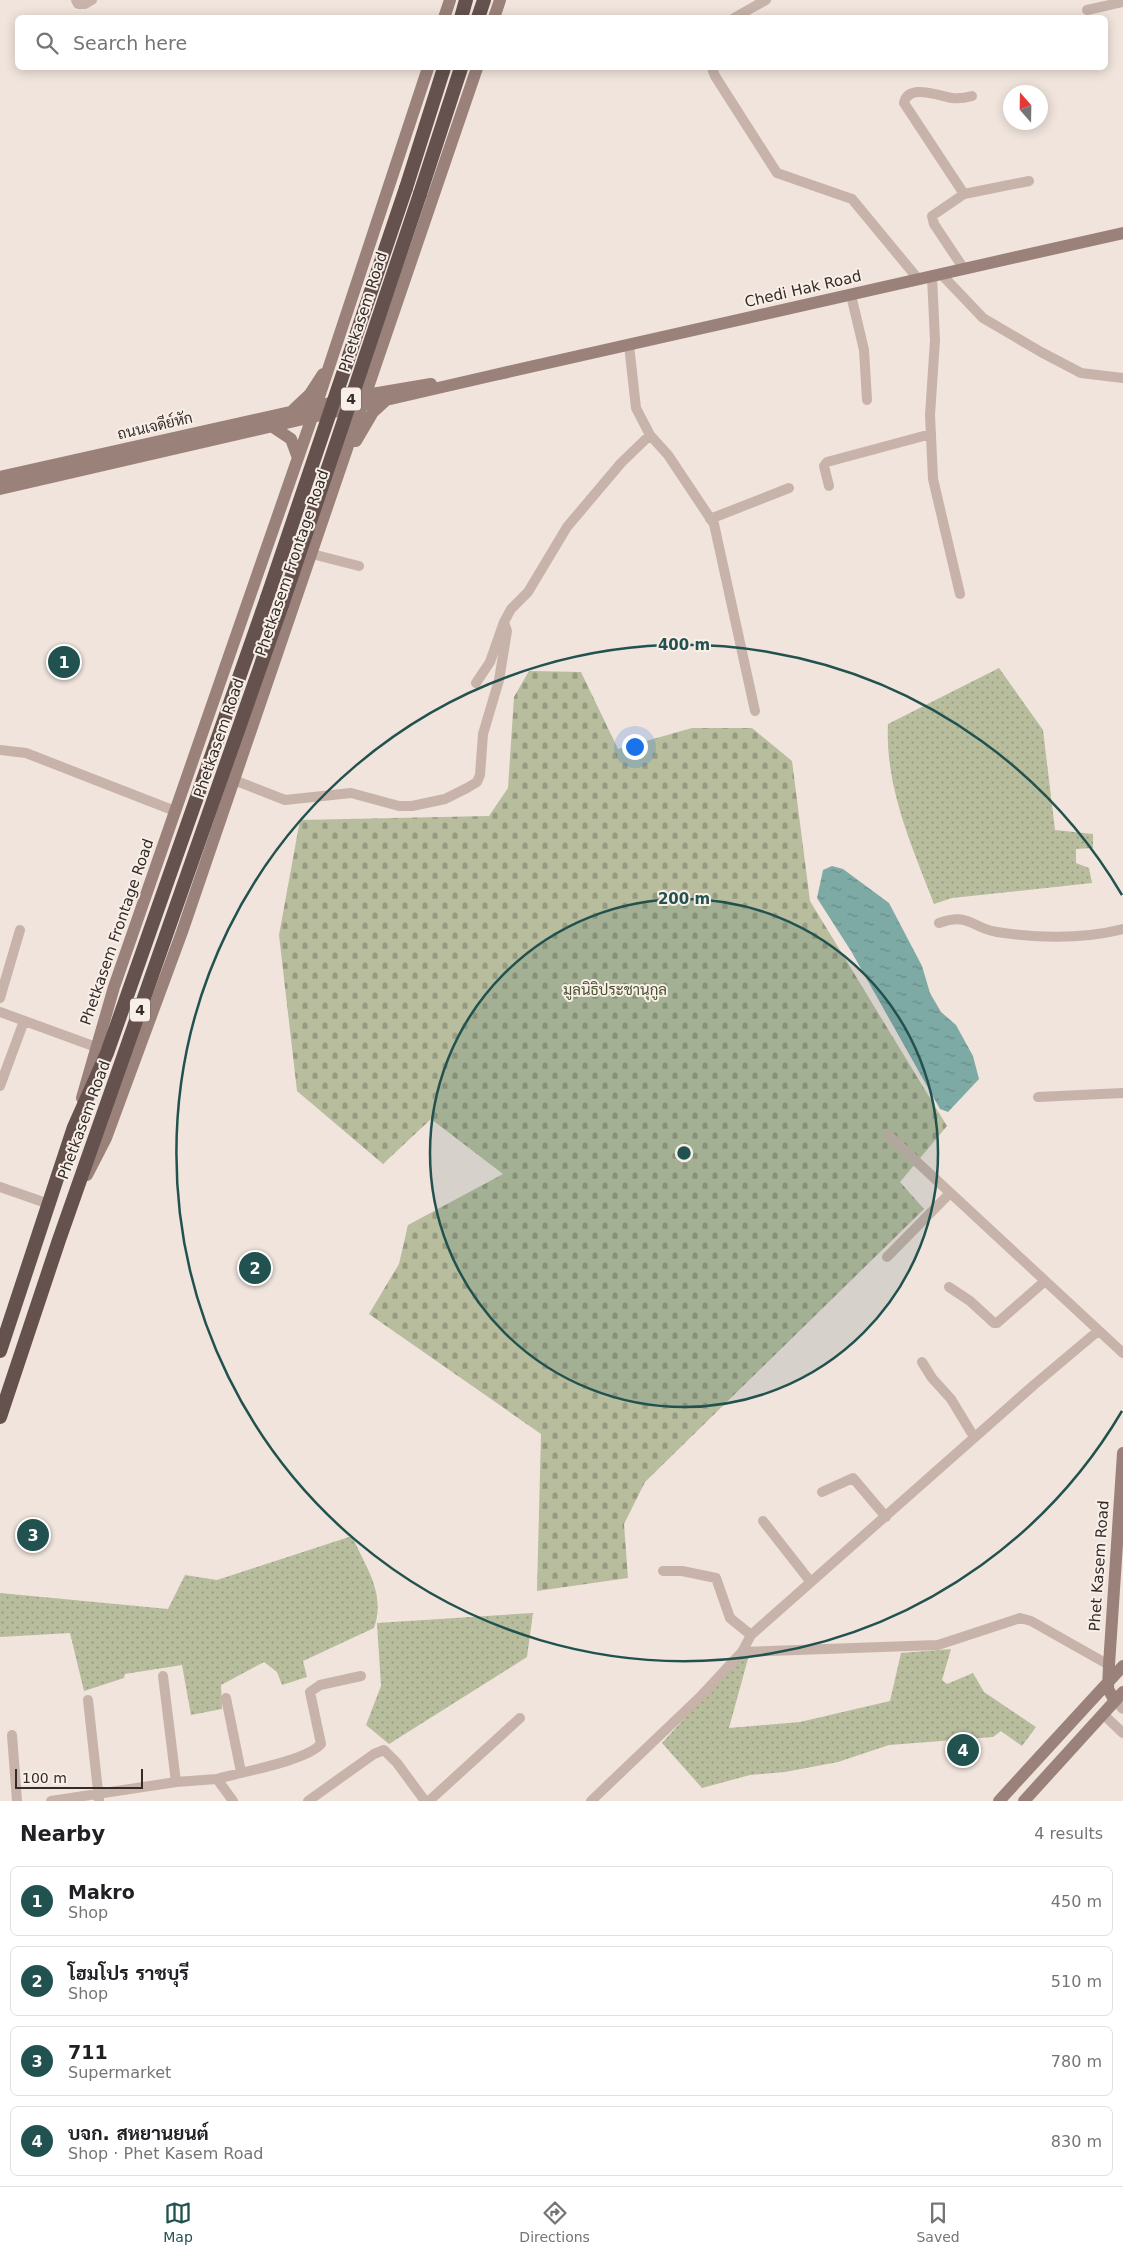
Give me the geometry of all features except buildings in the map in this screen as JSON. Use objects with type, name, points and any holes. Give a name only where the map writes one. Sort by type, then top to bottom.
[{"type":"highway","points":[[462,15],[466,0]]},
{"type":"highway","points":[[479,15],[484,0]]},
{"type":"highway","name":"Phetkasem Road","points":[[0,1351],[74,1127],[110,1044],[267,598],[406,188],[443,70]]},
{"type":"highway","name":"Phetkasem Road","points":[[0,1417],[71,1205],[282,605],[460,70]]},
{"type":"main road","points":[[445,15],[450,0]]},
{"type":"main road","points":[[495,15],[500,0]]},
{"type":"main road","name":"Phetkasem Frontage Road","points":[[74,1127],[114,987],[331,364],[427,70]]},
{"type":"main road","name":"Phetkasem Frontage Road","points":[[71,1205],[106,1138],[182,932],[476,70]]},
{"type":"main road","name":"Chedi Hak Road","points":[[364,400],[385,402],[490,376],[1123,233]]},
{"type":"main road","points":[[377,362],[381,380],[393,390]]},
{"type":"main road","points":[[291,412],[310,394],[317,380],[331,364]]},
{"type":"main road","name":"Chedi Hak Road","points":[[364,400],[393,390],[490,376]]},
{"type":"main road","points":[[314,412],[364,400]]},
{"type":"main road","points":[[348,449],[359,438],[373,412],[385,402]]},
{"type":"main road","name":"ถนนเจดีย์หัก","points":[[0,478],[291,412],[314,412]]},
{"type":"main road","name":"ถนนเจดีย์หัก","points":[[0,489],[273,427],[314,412]]},
{"type":"main road","points":[[273,427],[291,439],[298,458]]},
{"type":"main road","name":"Phet Kasem Road","points":[[1024,1801],[1103,1714],[1120,1701],[1109,1695],[1109,1665],[1123,1453]]},
{"type":"main road","points":[[999,1801],[1123,1666]]},
{"type":"street","points":[[76,0],[78,4],[85,4],[92,0]]},
{"type":"street","points":[[739,15],[766,0]]},
{"type":"street","points":[[1087,10],[1123,2]]},
{"type":"street","points":[[713,70],[777,173],[852,200],[931,277],[983,318],[1080,373],[1123,378]]},
{"type":"street","points":[[964,194],[904,103],[909,95],[917,92],[958,98],[972,96]]},
{"type":"street","points":[[964,269],[932,219],[936,212],[964,194],[1029,180]]},
{"type":"street","points":[[931,277],[935,340],[930,415],[933,479],[960,594]]},
{"type":"street","points":[[851,295],[864,350],[867,400]]},
{"type":"street","points":[[629,345],[636,408],[650,435],[668,455],[714,524],[755,711]]},
{"type":"street","points":[[829,486],[824,466],[828,462],[931,434]]},
{"type":"street","points":[[476,683],[490,662],[504,622],[511,609],[528,592],[567,527],[621,463],[650,435]]},
{"type":"street","points":[[710,518],[789,488]]},
{"type":"street","points":[[312,554],[359,566]]},
{"type":"street","points":[[234,780],[285,800],[350,793],[399,806],[412,806],[445,798],[467,788],[477,782],[480,775],[483,734],[499,680],[507,631],[504,622]]},
{"type":"street","points":[[0,750],[26,753],[175,811]]},
{"type":"street","points":[[939,923],[958,918],[998,932],[1071,936],[1092,935],[1123,929]]},
{"type":"street","points":[[0,998],[20,930]]},
{"type":"street","points":[[0,1012],[96,1047]]},
{"type":"street","points":[[1,1080],[24,1021]]},
{"type":"street","points":[[1038,1096],[1123,1093]]},
{"type":"street","points":[[889,1136],[1123,1354]]},
{"type":"street","points":[[0,1187],[49,1204]]},
{"type":"street","points":[[887,1258],[950,1193]]},
{"type":"street","points":[[949,1287],[970,1301],[994,1322],[997,1322],[1045,1281]]},
{"type":"street","points":[[591,1801],[702,1695],[742,1652],[751,1635],[974,1437],[1098,1331]]},
{"type":"street","points":[[922,1362],[932,1378],[951,1399],[974,1437]]},
{"type":"street","points":[[822,1492],[853,1478],[886,1517]]},
{"type":"street","points":[[763,1521],[810,1582]]},
{"type":"street","points":[[663,1570],[682,1570],[716,1578],[730,1618],[751,1635]]},
{"type":"street","points":[[742,1652],[938,1645],[1020,1618],[1032,1621],[1109,1665]]},
{"type":"street","points":[[163,1676],[176,1782]]},
{"type":"street","points":[[51,1801],[99,1798],[176,1782],[217,1779],[304,1755],[321,1744],[310,1692],[320,1685],[361,1676]]},
{"type":"street","points":[[226,1698],[241,1772]]},
{"type":"street","points":[[88,1700],[99,1798]]},
{"type":"street","points":[[1103,1714],[1123,1733]]},
{"type":"street","points":[[429,1801],[520,1718]]},
{"type":"street","points":[[12,1735],[17,1801]]},
{"type":"street","points":[[308,1801],[374,1754],[384,1750],[425,1801]]},
{"type":"street","points":[[217,1779],[233,1801]]},
{"type":"green space","points":[[999,668],[1043,730],[1055,830],[1093,834],[1093,848],[1076,849],[1076,863],[1089,868],[1092,883],[952,898],[934,904],[909,838],[895,794],[888,748],[888,724]]},
{"type":"green space","name":"มูลนิธิประชานุกูล","points":[[529,671],[581,672],[618,749],[692,728],[752,728],[792,761],[810,901],[947,1126],[900,1182],[924,1209],[645,1482],[624,1524],[628,1578],[537,1591],[541,1434],[369,1314],[399,1264],[408,1225],[503,1174],[431,1119],[383,1164],[297,1091],[279,935],[300,820],[489,816],[508,788],[514,697]]},
{"type":"green space","points":[[352,1536],[373,1581],[376,1592],[378,1603],[374,1628],[303,1661],[307,1677],[282,1685],[277,1672],[264,1662],[221,1685],[222,1709],[191,1715],[182,1665],[125,1674],[124,1678],[84,1691],[70,1633],[0,1637],[0,1593],[168,1609],[185,1575],[217,1580]]},
{"type":"green space","points":[[533,1613],[527,1657],[389,1744],[366,1725],[381,1686],[377,1623]]},
{"type":"green space","points":[[951,1649],[942,1680],[947,1684],[973,1673],[984,1692],[1036,1727],[1022,1746],[1001,1731],[993,1737],[889,1745],[838,1762],[785,1772],[750,1775],[702,1788],[662,1743],[742,1655],[749,1655],[729,1728],[800,1722],[890,1701],[901,1653]]},
{"type":"water","points":[[832,866],[843,869],[889,903],[922,966],[930,993],[941,1012],[956,1025],[973,1056],[979,1079],[948,1112],[940,1109],[851,951],[817,898],[823,870]]},
{"type":"place","name":"Makro","points":[[64,662]]},
{"type":"place","name":"โฮมโปร ราชบุรี","points":[[255,1268]]},
{"type":"place","name":"711","points":[[33,1535]]},
{"type":"place","name":"บจก. สหยานยนต์","points":[[963,1750]]}]
